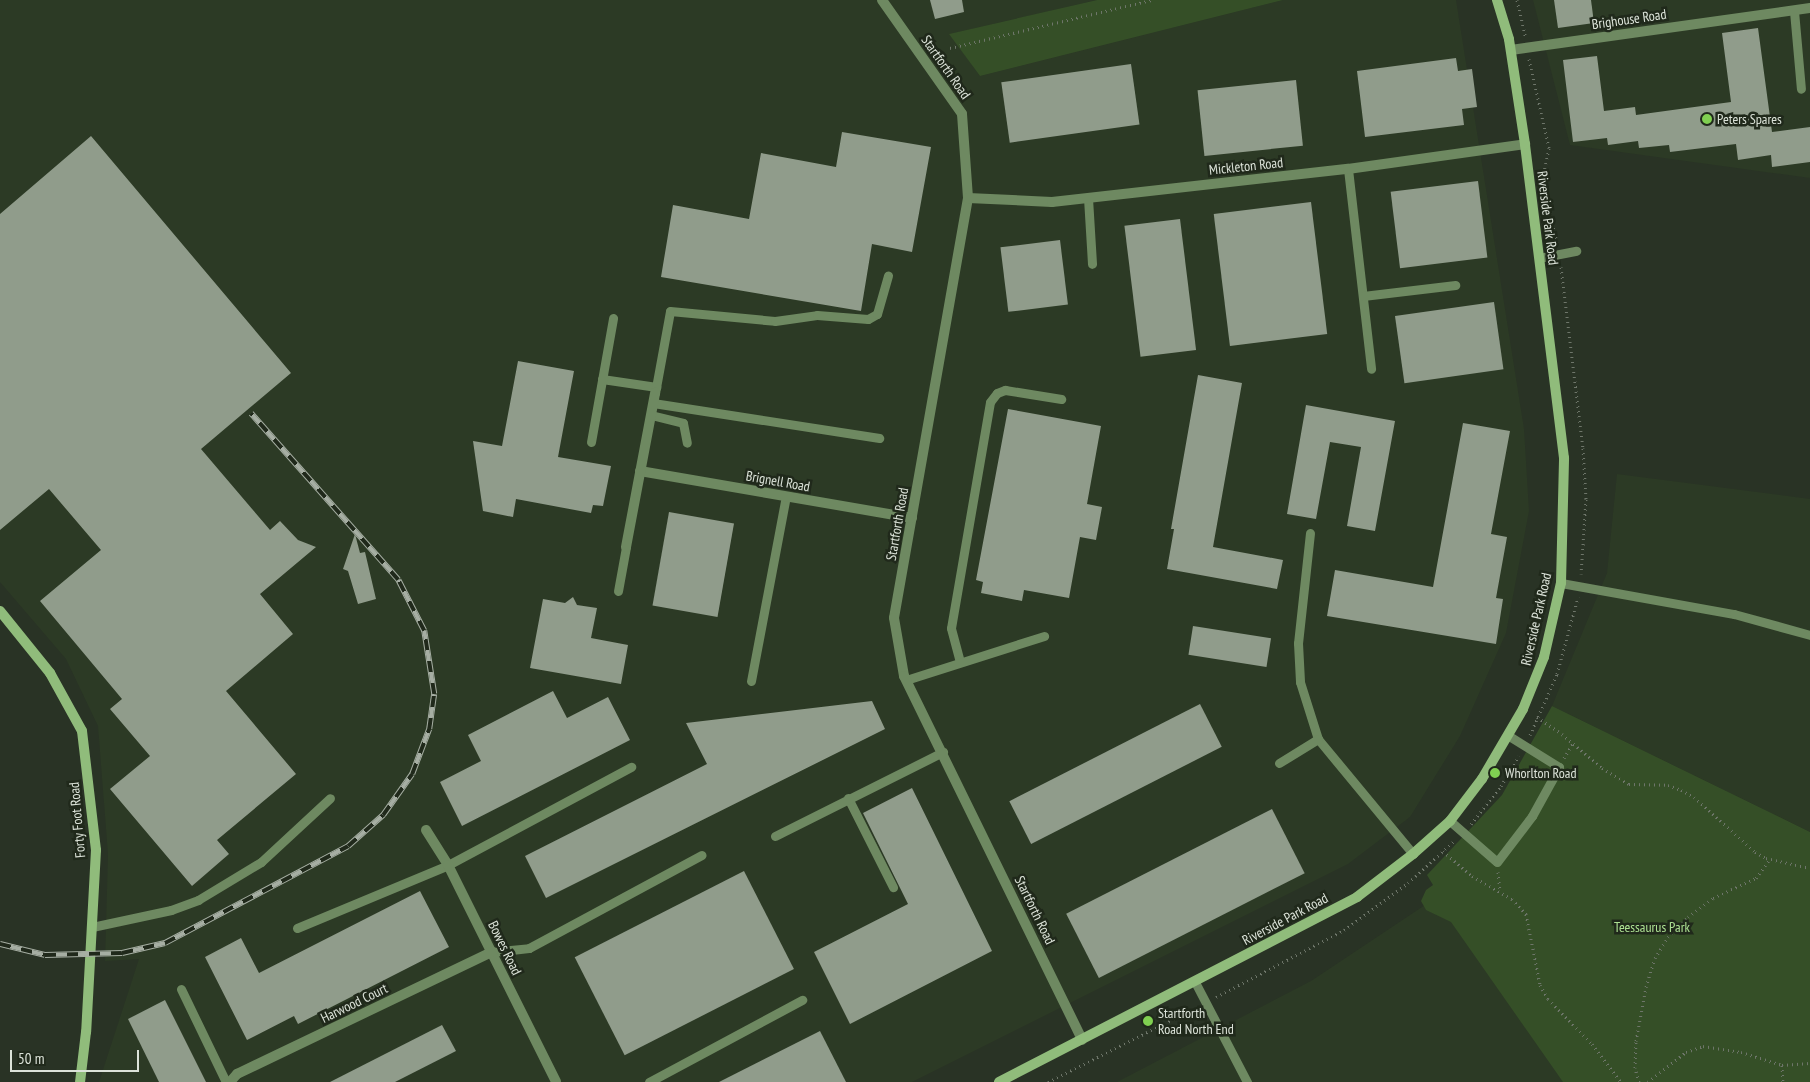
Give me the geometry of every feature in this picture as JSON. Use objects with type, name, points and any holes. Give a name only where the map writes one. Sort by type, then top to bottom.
[{"type":"street","name":"Startforth Road","points":[[882,0],[962,114],[968,198],[894,618],[906,680],[943,752],[1082,1040]]},
{"type":"street","name":"Riverside Park Road","points":[[999,1082],[1357,897],[1413,854],[1450,821],[1482,779],[1524,710],[1544,657],[1561,583],[1564,458],[1525,144],[1511,50],[1497,0]]},
{"type":"street","name":"Brighouse Road","points":[[1511,50],[1810,8]]},
{"type":"street","name":"Mickleton Road","points":[[968,198],[1052,202],[1348,169],[1525,144]]},
{"type":"street","points":[[626,547],[654,394]]},
{"type":"street","name":"Brignell Road","points":[[640,471],[912,518]]},
{"type":"street","name":"Forty Foot Road","points":[[0,611],[50,673],[82,731],[96,850],[80,1082]]},
{"type":"street","name":"Bowes Road","points":[[426,830],[448,865],[556,1082]]},
{"type":"street","name":"Harwood Court","points":[[230,1082],[237,1074],[492,952]]},
{"type":"lane","points":[[1794,11],[1801,89]]},
{"type":"lane","points":[[1348,169],[1371,369]]},
{"type":"lane","points":[[1088,198],[1092,264]]},
{"type":"lane","points":[[1539,258],[1576,251]]},
{"type":"lane","points":[[654,394],[670,311],[775,321],[817,315],[868,319],[877,314],[888,276]]},
{"type":"lane","points":[[1363,296],[1454,285]]},
{"type":"lane","points":[[591,442],[613,318]]},
{"type":"lane","points":[[602,379],[654,394],[879,438]]},
{"type":"lane","points":[[960,662],[951,628],[990,402],[997,393],[1006,390],[1061,399]]},
{"type":"lane","points":[[650,415],[684,422],[688,443]]},
{"type":"lane","points":[[751,681],[786,496]]},
{"type":"lane","points":[[1310,533],[1298,643],[1300,682],[1318,739],[1413,854]]},
{"type":"lane","points":[[618,591],[626,547]]},
{"type":"lane","points":[[1561,583],[1734,614],[1810,635]]},
{"type":"lane","points":[[906,680],[1044,636]]},
{"type":"lane","points":[[1450,821],[1497,862],[1532,816],[1559,767],[1509,736]]},
{"type":"lane","points":[[1279,762],[1318,739]]},
{"type":"lane","points":[[775,836],[943,752]]},
{"type":"lane","points":[[297,928],[448,865],[631,768]]},
{"type":"lane","points":[[92,928],[171,910],[198,900],[261,862],[330,798]]},
{"type":"lane","points":[[848,798],[893,887]]},
{"type":"lane","points":[[492,952],[529,948],[702,855]]},
{"type":"lane","points":[[1195,982],[1247,1082]]},
{"type":"lane","points":[[181,989],[226,1082]]},
{"type":"lane","points":[[649,1082],[802,1000]]},
{"type":"path","points":[[950,48],[1151,0]]},
{"type":"path","points":[[1524,710],[1562,734],[1602,768],[1628,784],[1668,785],[1694,796],[1744,845],[1770,859],[1810,868]]},
{"type":"path","points":[[1048,1082],[1344,930],[1408,884],[1442,851],[1472,876],[1500,891],[1526,914],[1540,985],[1548,999],[1592,1044],[1621,1082]]},
{"type":"path","points":[[1639,1082],[1635,1068],[1636,1041],[1646,987],[1655,958],[1668,936],[1688,917],[1713,898],[1756,878],[1770,859]]},
{"type":"path","points":[[1497,862],[1500,891]]},
{"type":"path","points":[[1648,1082],[1686,1052],[1703,1046],[1741,1052],[1782,1065],[1810,1064]]},
{"type":"path","points":[[1782,1065],[1784,1082]]},
{"type":"shaded area","points":[[0,0],[1097,0],[950,34],[980,76],[1283,0],[1456,0],[1524,429],[1529,511],[1506,633],[1460,736],[1410,817],[1348,864],[912,1082],[99,1082],[139,959],[105,961],[108,854],[98,726],[66,659],[0,582]]},
{"type":"shaded area","points":[[1533,0],[1810,0],[1810,178],[1570,145]]},
{"type":"shaded area","points":[[1617,474],[1810,499],[1810,832],[1552,706],[1607,573]]},
{"type":"shaded area","points":[[1440,895],[1569,1082],[1117,1082],[1311,981]]},
{"type":"green space","points":[[1097,0],[1283,0],[980,76],[949,34]]},
{"type":"green space","name":"Teessaurus Park","points":[[1552,706],[1810,832],[1810,1082],[1563,1082],[1451,922],[1426,910],[1421,901],[1426,890],[1433,885],[1427,875],[1502,795]]},
{"type":"building","points":[[930,0],[962,0],[964,12],[935,19]]},
{"type":"building","points":[[1554,0],[1591,0],[1594,23],[1558,28]]},
{"type":"building","points":[[1758,28],[1772,132],[1810,127],[1810,162],[1772,167],[1771,155],[1738,160],[1736,144],[1670,152],[1669,145],[1639,148],[1638,141],[1608,145],[1607,138],[1573,142],[1563,60],[1597,56],[1604,111],[1635,107],[1636,115],[1731,102],[1722,33]]},
{"type":"building","points":[[1456,58],[1458,71],[1472,69],[1477,107],[1462,109],[1464,125],[1365,137],[1357,71]]},
{"type":"building","points":[[1131,64],[1139,124],[1010,143],[1001,82]]},
{"type":"building","points":[[1296,80],[1303,146],[1204,156],[1198,90]]},
{"type":"building","points":[[842,132],[931,147],[912,252],[872,244],[861,311],[661,277],[673,205],[749,219],[761,153],[836,167]]},
{"type":"building","points":[[91,136],[291,373],[201,449],[270,530],[280,521],[298,540],[316,547],[260,594],[293,634],[226,691],[296,774],[217,840],[229,854],[192,886],[110,789],[150,756],[110,709],[122,699],[40,601],[101,550],[49,489],[0,530],[0,214]]},
{"type":"building","points":[[1478,181],[1487,257],[1400,268],[1391,192]]},
{"type":"building","points":[[1311,202],[1327,334],[1230,346],[1214,214]]},
{"type":"building","points":[[1180,219],[1196,350],[1141,357],[1124,226]]},
{"type":"building","points":[[1060,240],[1068,305],[1008,312],[1000,247]]},
{"type":"building","points":[[1494,302],[1503,369],[1404,383],[1395,316]]},
{"type":"building","points":[[518,361],[574,371],[558,457],[611,466],[603,506],[593,505],[591,513],[516,499],[513,517],[483,511],[473,441],[502,446]]},
{"type":"building","points":[[1198,375],[1242,383],[1213,547],[1283,560],[1277,589],[1167,569],[1174,529],[1171,529]]},
{"type":"building","points":[[1306,405],[1395,421],[1375,531],[1347,526],[1361,447],[1330,442],[1316,519],[1287,514]]},
{"type":"building","points":[[1008,409],[1101,426],[1087,504],[1102,507],[1096,540],[1080,537],[1069,598],[1024,590],[1022,601],[981,593],[983,582],[976,580]]},
{"type":"building","points":[[1463,423],[1510,431],[1491,534],[1507,537],[1496,598],[1503,599],[1496,644],[1327,616],[1335,570],[1433,587]]},
{"type":"building","points":[[669,512],[734,523],[718,617],[653,606]]},
{"type":"building","points":[[355,534],[360,553],[365,552],[376,599],[358,604],[348,571],[343,569]]},
{"type":"building","points":[[573,597],[577,605],[597,608],[591,638],[628,645],[621,684],[530,668],[543,599],[565,603]]},
{"type":"building","points":[[1193,626],[1271,638],[1266,667],[1188,655]]},
{"type":"building","points":[[553,691],[567,718],[608,697],[630,740],[462,826],[440,782],[481,761],[468,735]]},
{"type":"building","points":[[872,701],[885,729],[546,898],[525,856],[707,764],[686,723]]},
{"type":"building","points":[[1200,704],[1222,747],[1031,844],[1009,801]]},
{"type":"building","points":[[912,788],[992,951],[850,1024],[814,952],[908,904],[863,813]]},
{"type":"building","points":[[1272,809],[1305,873],[1099,978],[1066,914]]},
{"type":"building","points":[[744,871],[794,969],[625,1055],[575,957]]},
{"type":"building","points":[[420,891],[449,947],[298,1024],[294,1016],[247,1040],[205,957],[241,938],[259,973]]},
{"type":"building","points":[[165,1000],[206,1082],[159,1082],[128,1019]]},
{"type":"building","points":[[442,1025],[456,1051],[395,1082],[330,1082]]},
{"type":"building","points":[[820,1031],[846,1082],[719,1082]]},
{"type":"railway","points":[[0,944],[45,955],[122,953],[165,943],[348,846],[383,815],[412,774],[429,729],[434,694],[424,631],[398,580],[251,414]]},
{"type":"place","name":"Peters Spares","points":[[1707,119]]},
{"type":"place","name":"Whorlton Road","points":[[1495,773]]},
{"type":"place","name":"Startforth Road North End","points":[[1148,1021]]}]
